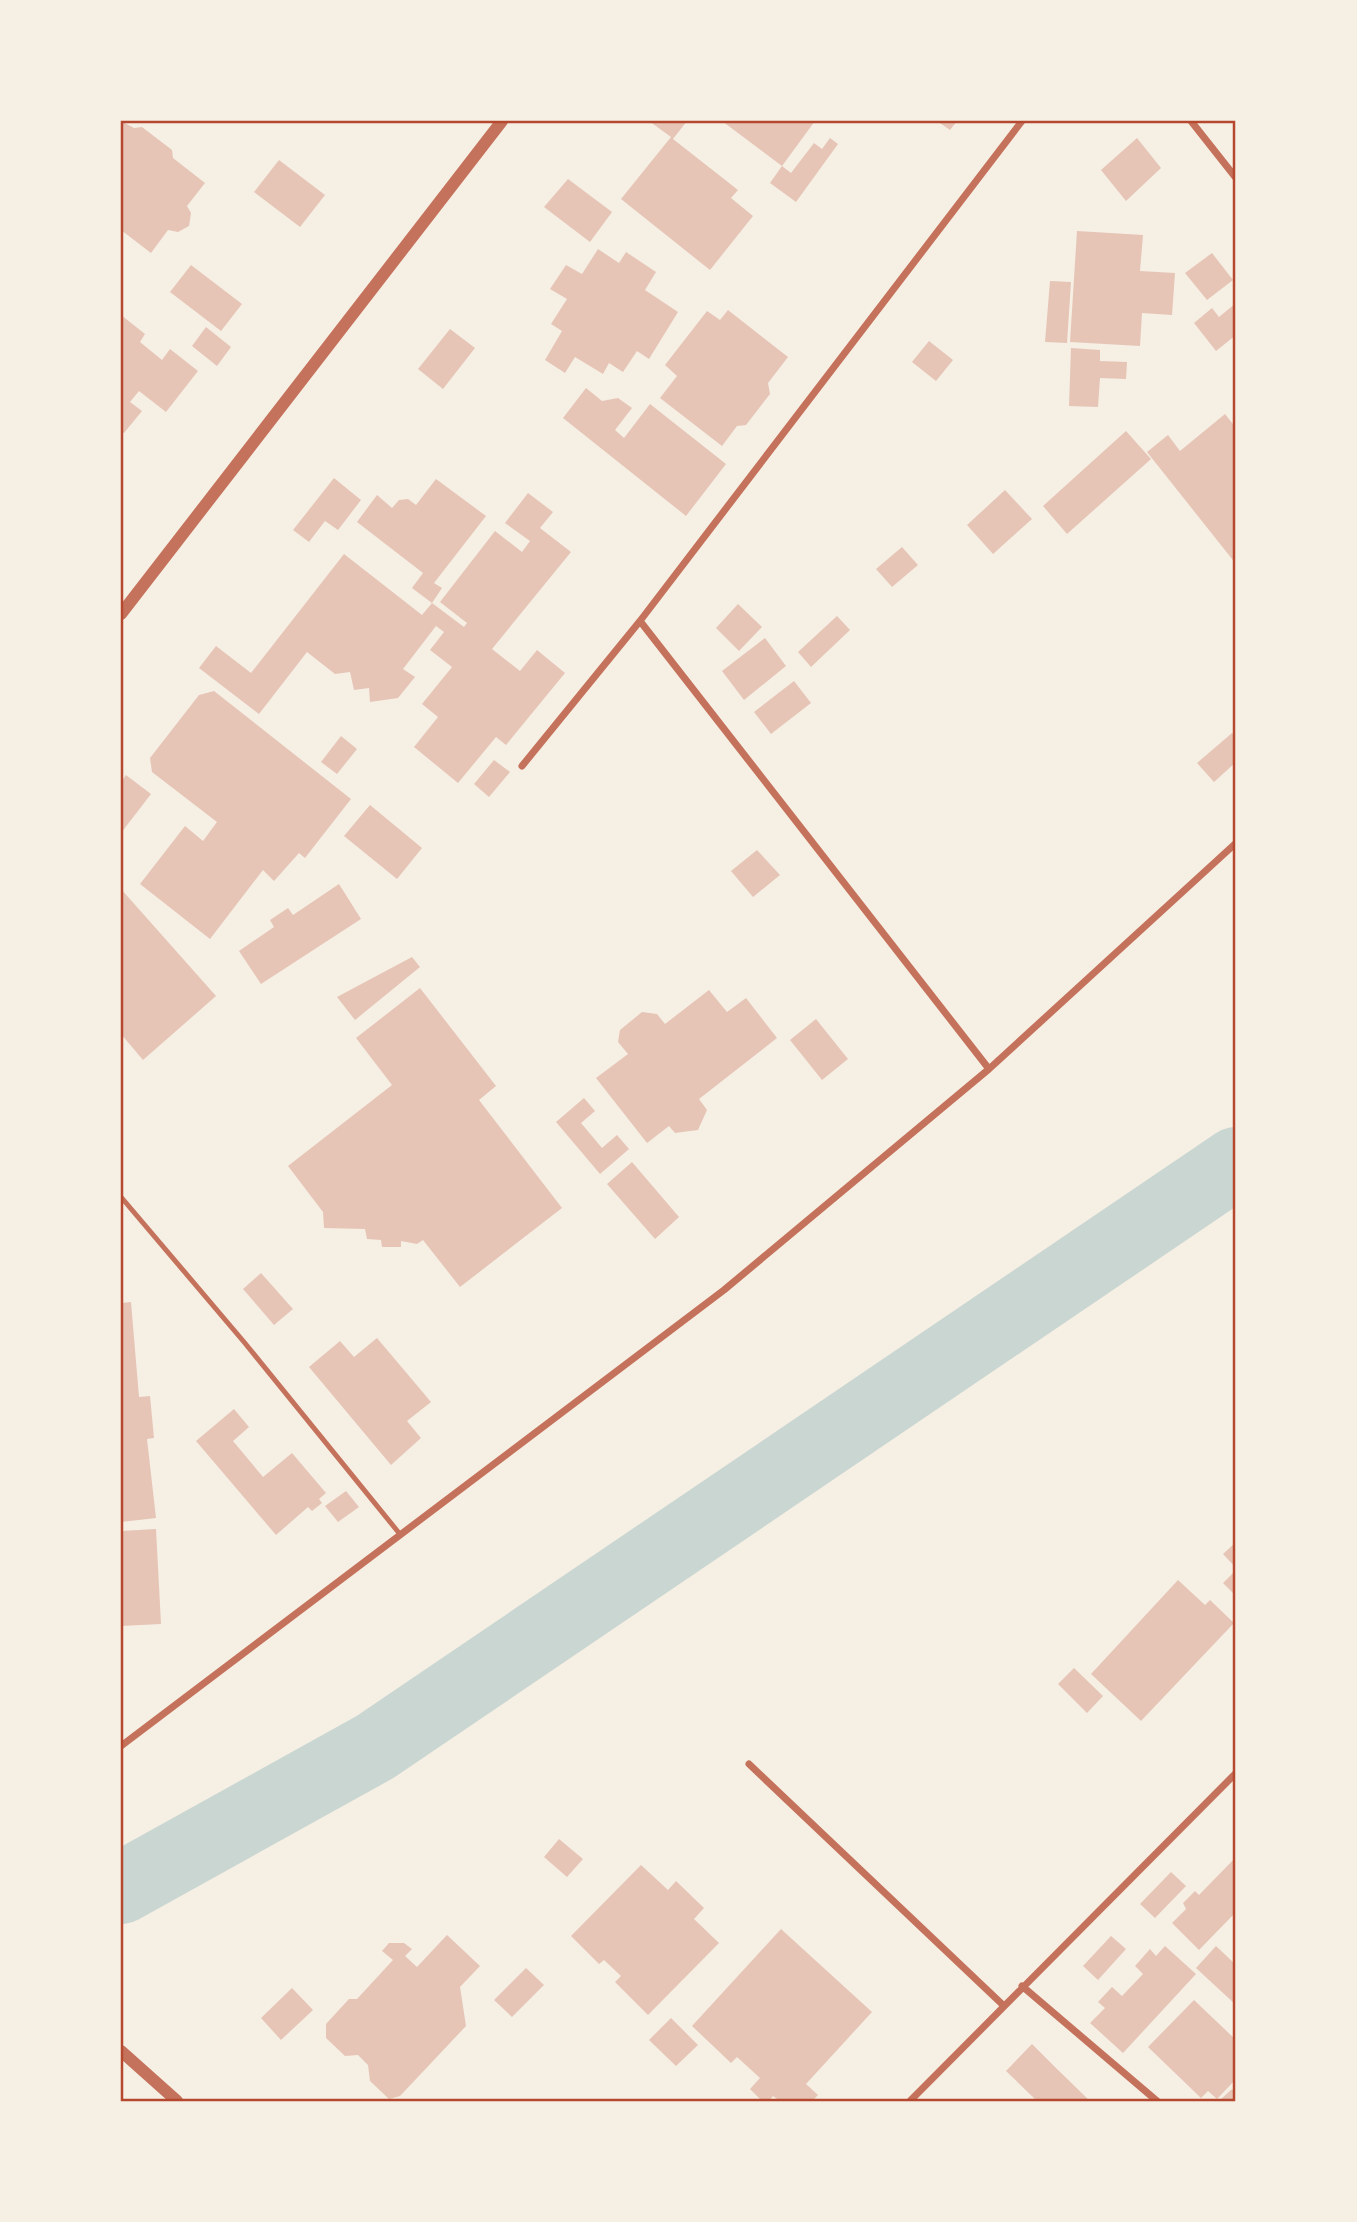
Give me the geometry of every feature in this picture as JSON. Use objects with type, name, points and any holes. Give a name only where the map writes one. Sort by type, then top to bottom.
[{"type":"street","points":[[121,614],[502,121]]},
{"type":"street","points":[[522,766],[640,621],[1022,121]]},
{"type":"street","points":[[1191,121],[1236,178]]},
{"type":"street","points":[[640,621],[989,1069]]},
{"type":"street","points":[[121,1746],[399,1533],[724,1290],[989,1069],[1236,843]]},
{"type":"street","points":[[749,1765],[1003,2005]]},
{"type":"street","points":[[910,2101],[1236,1773]]},
{"type":"street","points":[[1022,1986],[1157,2101]]},
{"type":"street","points":[[121,2051],[177,2101]]},
{"type":"lane","points":[[121,1197],[244,1342],[399,1533]]},
{"type":"building","points":[[121,121],[134,128],[142,127],[172,150],[173,158],[205,183],[187,206],[191,213],[189,226],[178,232],[168,230],[151,253],[121,230]]},
{"type":"building","points":[[649,121],[687,121],[673,139],[738,190],[731,198],[753,216],[710,270],[621,199],[671,137]]},
{"type":"building","points":[[722,121],[815,121],[782,166]]},
{"type":"building","points":[[937,121],[957,121],[950,130]]},
{"type":"building","points":[[830,138],[838,144],[796,202],[770,183],[782,166],[791,173],[814,143],[822,149]]},
{"type":"building","points":[[1137,138],[1161,168],[1126,201],[1101,170]]},
{"type":"building","points":[[279,160],[325,195],[300,227],[254,192]]},
{"type":"building","points":[[568,179],[612,212],[590,242],[544,207]]},
{"type":"building","points":[[1077,231],[1143,235],[1140,271],[1175,273],[1172,315],[1142,313],[1140,346],[1070,342]]},
{"type":"building","points":[[598,249],[619,263],[626,252],[656,272],[645,290],[678,312],[649,359],[637,351],[623,372],[609,363],[603,374],[575,357],[565,373],[545,360],[562,331],[551,324],[567,299],[550,289],[566,265],[582,274]]},
{"type":"building","points":[[1212,253],[1233,280],[1207,300],[1185,273]]},
{"type":"building","points":[[191,265],[242,304],[221,331],[170,292]]},
{"type":"building","points":[[1050,281],[1071,282],[1067,343],[1045,342]]},
{"type":"building","points":[[1236,303],[1236,335],[1216,351],[1194,323],[1212,308],[1219,317]]},
{"type":"building","points":[[728,310],[788,357],[768,383],[770,394],[746,425],[737,426],[722,446],[660,398],[677,376],[665,365],[707,311],[720,320]]},
{"type":"building","points":[[121,315],[145,334],[140,342],[162,360],[170,349],[198,371],[166,412],[139,391],[130,402],[142,411],[124,433],[121,431]]},
{"type":"building","points":[[206,327],[231,347],[217,366],[192,346]]},
{"type":"building","points":[[450,329],[475,348],[443,389],[418,369]]},
{"type":"building","points":[[929,341],[953,360],[936,381],[912,362]]},
{"type":"building","points":[[1071,348],[1100,350],[1100,361],[1127,362],[1126,379],[1100,378],[1098,407],[1069,406]]},
{"type":"building","points":[[586,388],[602,401],[618,398],[632,408],[615,430],[624,438],[650,404],[726,464],[686,516],[563,418]]},
{"type":"building","points":[[1225,414],[1236,428],[1236,564],[1147,452],[1168,435],[1180,451]]},
{"type":"building","points":[[1126,431],[1151,459],[1067,534],[1043,506]]},
{"type":"building","points":[[334,478],[361,500],[338,530],[325,521],[309,542],[293,530]]},
{"type":"building","points":[[436,479],[486,516],[434,583],[442,588],[432,603],[412,588],[423,573],[357,522],[377,495],[392,508],[399,500],[408,499],[416,505]]},
{"type":"building","points":[[1005,490],[1032,519],[993,554],[967,525]]},
{"type":"building","points":[[528,493],[553,512],[540,528],[571,552],[492,649],[520,671],[537,650],[565,673],[506,745],[496,737],[458,783],[414,747],[438,717],[422,704],[452,667],[430,650],[444,632],[436,626],[403,669],[415,677],[398,698],[370,702],[369,688],[354,690],[350,672],[335,674],[307,652],[259,714],[199,668],[216,646],[251,673],[344,554],[422,615],[432,603],[464,627],[467,623],[440,602],[495,531],[522,552],[530,541],[505,523]]},
{"type":"building","points":[[902,547],[918,565],[892,587],[876,569]]},
{"type":"building","points":[[738,604],[762,627],[739,651],[716,628]]},
{"type":"building","points":[[837,616],[850,630],[811,667],[798,652]]},
{"type":"building","points":[[765,638],[786,666],[744,700],[722,671]]},
{"type":"building","points":[[794,681],[811,703],[771,734],[754,712]]},
{"type":"building","points":[[214,691],[351,799],[305,858],[299,853],[274,881],[263,870],[210,939],[140,884],[185,826],[203,841],[217,822],[152,772],[150,758],[199,695]]},
{"type":"building","points":[[1232,733],[1236,737],[1236,762],[1214,782],[1197,763]]},
{"type":"building","points":[[341,736],[357,749],[337,774],[321,762]]},
{"type":"building","points":[[494,760],[510,772],[489,797],[474,784]]},
{"type":"building","points":[[126,775],[151,794],[121,833],[121,782]]},
{"type":"building","points":[[370,805],[422,848],[397,879],[344,836]]},
{"type":"building","points":[[757,850],[780,875],[753,897],[731,871]]},
{"type":"building","points":[[339,884],[361,919],[261,984],[239,951],[274,927],[270,920],[288,908],[293,915]]},
{"type":"building","points":[[121,889],[216,996],[143,1060],[121,1034]]},
{"type":"building","points":[[412,957],[420,967],[355,1020],[337,997]]},
{"type":"building","points":[[420,988],[496,1086],[479,1100],[562,1208],[460,1287],[423,1240],[417,1244],[401,1241],[401,1247],[382,1247],[381,1240],[367,1239],[365,1229],[324,1228],[323,1212],[288,1166],[392,1085],[356,1038]]},
{"type":"building","points":[[709,990],[727,1012],[746,998],[777,1038],[699,1099],[707,1110],[698,1130],[675,1133],[669,1126],[647,1143],[596,1078],[628,1054],[618,1042],[620,1030],[642,1012],[657,1014],[665,1024]]},
{"type":"building","points":[[816,1019],[848,1059],[822,1080],[790,1040]]},
{"type":"building","points":[[584,1098],[595,1111],[581,1123],[602,1148],[617,1135],[629,1149],[600,1174],[556,1122]]},
{"type":"building","points":[[632,1162],[679,1217],[655,1239],[607,1184]]},
{"type":"building","points":[[261,1273],[293,1309],[274,1325],[243,1289]]},
{"type":"building","points":[[131,1302],[139,1397],[150,1396],[154,1438],[147,1439],[156,1518],[121,1522],[121,1303]]},
{"type":"building","points":[[377,1338],[431,1402],[407,1421],[421,1438],[391,1465],[309,1367],[340,1341],[354,1357]]},
{"type":"building","points":[[234,1409],[249,1427],[233,1441],[263,1477],[292,1453],[326,1493],[319,1499],[322,1503],[312,1511],[308,1507],[276,1535],[196,1441]]},
{"type":"building","points":[[346,1491],[359,1507],[338,1522],[325,1506]]},
{"type":"building","points":[[156,1529],[161,1624],[121,1626],[121,1531]]},
{"type":"building","points":[[1236,1542],[1236,1568],[1223,1554]]},
{"type":"building","points":[[1236,1570],[1236,1596],[1223,1583]]},
{"type":"building","points":[[1178,1580],[1205,1605],[1210,1600],[1234,1623],[1141,1721],[1091,1674]]},
{"type":"building","points":[[1074,1668],[1103,1696],[1087,1713],[1058,1684]]},
{"type":"building","points":[[559,1839],[583,1859],[567,1877],[544,1857]]},
{"type":"building","points":[[1236,1857],[1236,1912],[1199,1950],[1172,1923],[1186,1909],[1183,1903],[1195,1891],[1199,1895]]},
{"type":"building","points":[[641,1865],[668,1890],[676,1881],[704,1908],[694,1919],[719,1943],[648,2015],[615,1982],[621,1976],[604,1960],[599,1964],[571,1936]]},
{"type":"building","points":[[1171,1872],[1186,1886],[1155,1918],[1140,1904]]},
{"type":"building","points":[[781,1929],[872,2012],[806,2084],[818,2095],[812,2101],[780,2101],[773,2096],[769,2101],[762,2101],[750,2089],[760,2078],[737,2057],[731,2063],[692,2026]]},
{"type":"building","points":[[447,1935],[480,1966],[460,1987],[466,2026],[400,2096],[389,2099],[370,2081],[368,2065],[358,2055],[345,2056],[326,2038],[326,2024],[349,1999],[357,1999],[393,1960],[382,1951],[389,1943],[404,1943],[412,1949],[405,1956],[417,1967]]},
{"type":"building","points":[[1111,1936],[1126,1949],[1098,1980],[1083,1966]]},
{"type":"building","points":[[1165,1946],[1196,1974],[1123,2053],[1090,2023],[1105,2008],[1098,2002],[1112,1987],[1122,1996],[1143,1974],[1135,1966],[1150,1949],[1156,1956]]},
{"type":"building","points":[[1216,1946],[1236,1965],[1236,2005],[1196,1968]]},
{"type":"building","points":[[526,1968],[544,1985],[512,2017],[494,2000]]},
{"type":"building","points":[[292,1988],[313,2010],[281,2040],[261,2018]]},
{"type":"building","points":[[1194,2000],[1236,2040],[1236,2056],[1233,2060],[1236,2063],[1236,2079],[1217,2099],[1208,2091],[1201,2098],[1148,2047]]},
{"type":"building","points":[[671,2018],[698,2045],[676,2066],[649,2040]]},
{"type":"building","points":[[1032,2044],[1090,2101],[1037,2101],[1006,2071]]},
{"type":"building","points":[[1232,2089],[1236,2093],[1236,2101],[1219,2101]]},
{"type":"waterway","points":[[121,1888],[375,1747],[1236,1163]]}]
